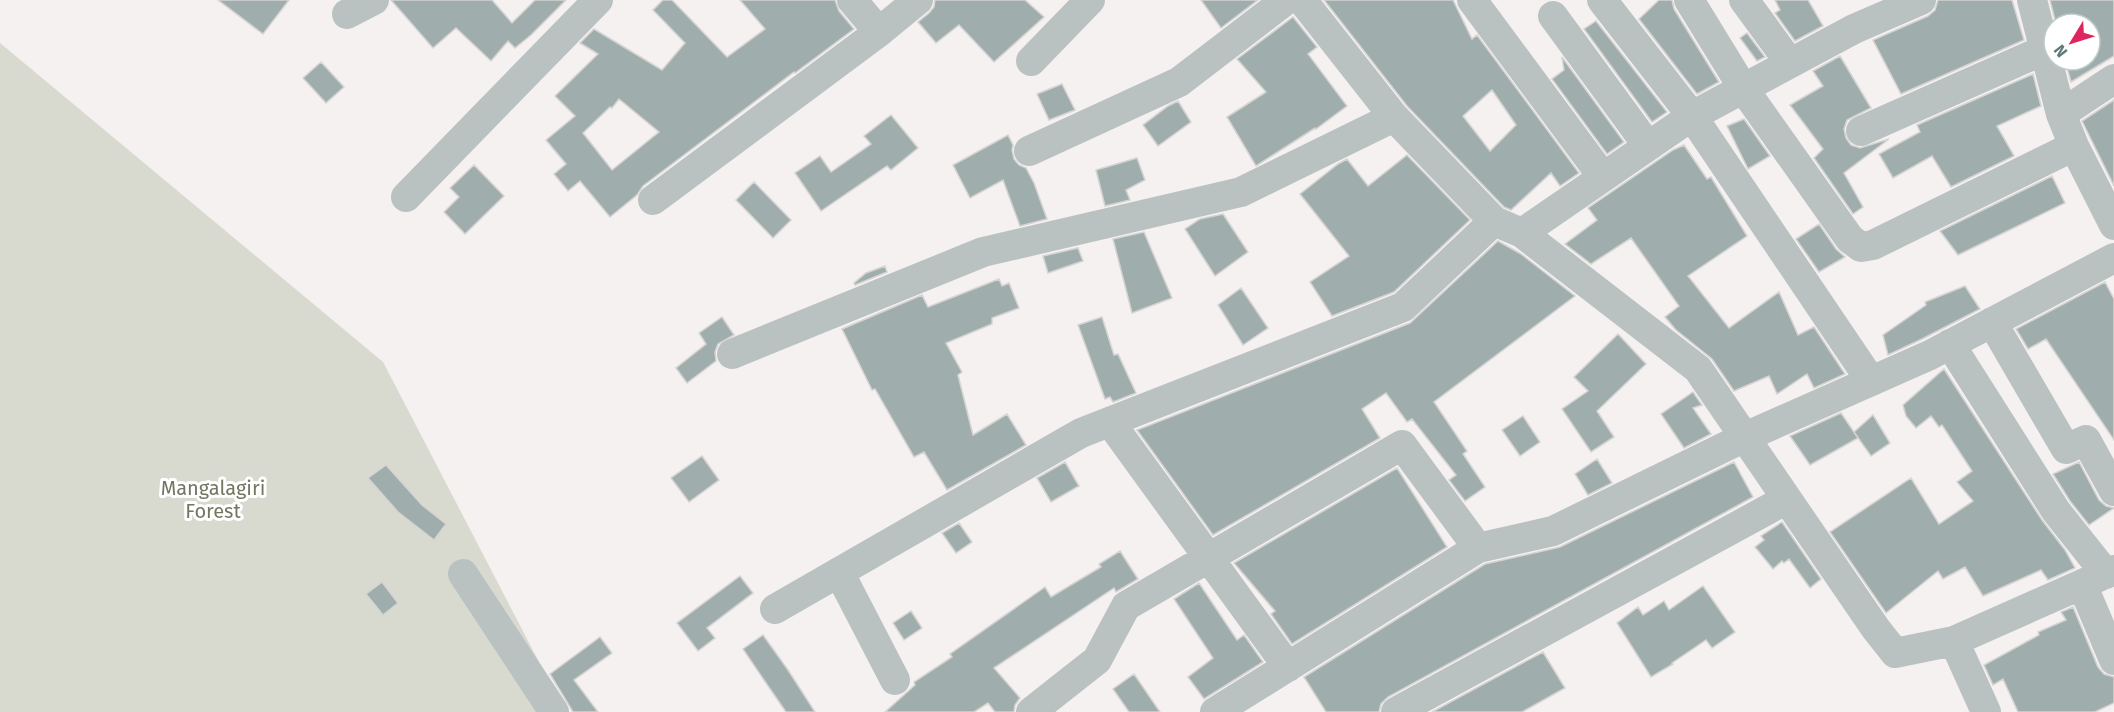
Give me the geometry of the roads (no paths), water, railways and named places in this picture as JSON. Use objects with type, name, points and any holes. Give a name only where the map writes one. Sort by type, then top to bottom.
[{"type":"street","points":[[347,14],[374,0]]},
{"type":"street","points":[[406,197],[598,0]]},
{"type":"street","points":[[852,0],[879,32]]},
{"type":"street","points":[[653,200],[879,32],[918,0]]},
{"type":"street","points":[[1031,61],[1090,0]]},
{"type":"street","points":[[1029,151],[1179,82],[1286,0]]},
{"type":"street","points":[[1302,0],[1394,117],[1494,222],[1522,232],[1698,369],[1876,629],[1895,653],[1954,641],[2101,576]]},
{"type":"street","points":[[1472,0],[1603,177]]},
{"type":"street","points":[[1602,0],[1692,116],[1870,381]]},
{"type":"street","points":[[1689,0],[1743,88],[1850,239],[1861,247],[1873,245],[2074,146]]},
{"type":"street","points":[[1744,0],[1790,63]]},
{"type":"street","points":[[1522,232],[1692,116],[1854,29],[1888,6],[1921,0]]},
{"type":"street","points":[[2032,0],[2042,42]]},
{"type":"street","points":[[1553,16],[1648,146]]},
{"type":"street","points":[[1861,131],[2042,51]]},
{"type":"street","points":[[2050,72],[2061,114],[2074,146],[2114,225]]},
{"type":"street","points":[[2061,114],[2114,78]]},
{"type":"street","points":[[732,354],[983,252],[1241,192],[1394,117]]},
{"type":"street","points":[[775,609],[1081,433],[1403,307],[1494,222]]},
{"type":"street","points":[[1215,712],[1478,548],[1553,531],[1745,437],[1950,344],[2114,258]]},
{"type":"street","points":[[1992,322],[2066,449],[2086,440],[2114,491]]},
{"type":"street","points":[[1950,344],[2056,511],[2101,576],[2114,660]]},
{"type":"street","points":[[1110,422],[1287,667]]},
{"type":"street","points":[[1031,712],[1096,660],[1126,606],[1402,445],[1478,548]]},
{"type":"street","points":[[1396,712],[1787,499]]},
{"type":"street","points":[[839,572],[895,680]]},
{"type":"street","points":[[463,574],[554,712]]},
{"type":"street","points":[[1954,641],[1986,712]]},
{"type":"park label","name":"Mangalagiri Forest","points":[[213,500]]}]
